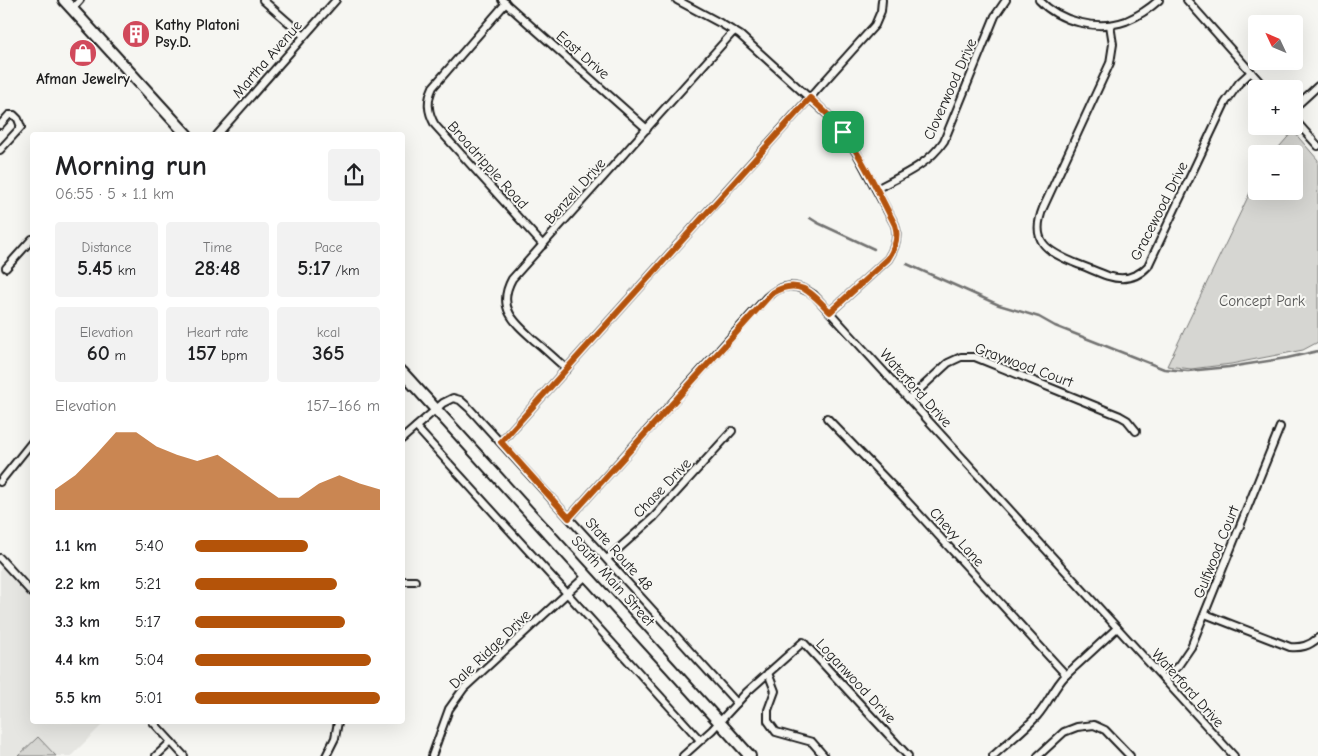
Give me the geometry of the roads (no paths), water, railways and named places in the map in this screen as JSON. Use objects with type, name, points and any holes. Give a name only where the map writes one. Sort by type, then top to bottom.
[{"type":"main road","points":[[64,0],[184,132]]},
{"type":"main road","name":"South Main Street","points":[[405,375],[750,756]]},
{"type":"street","points":[[72,9],[80,0]]},
{"type":"street","points":[[263,0],[304,36]]},
{"type":"street","name":"Martha Avenue","points":[[220,132],[336,0]]},
{"type":"street","points":[[677,0],[734,32],[752,45],[827,114],[843,132],[856,152],[895,225],[897,230],[896,244],[888,259],[830,312]]},
{"type":"street","points":[[501,442],[875,25],[881,11],[882,0]]},
{"type":"street","name":"Cloverwood Drive","points":[[876,189],[923,163],[939,149],[948,133],[996,16],[1006,0]]},
{"type":"street","points":[[1039,0],[1063,17],[1073,21],[1096,25],[1117,24],[1135,17],[1159,0]]},
{"type":"street","points":[[1188,0],[1258,80]]},
{"type":"street","name":"East Drive","points":[[504,2],[648,129]]},
{"type":"street","name":"Broadripple Road","points":[[504,2],[434,87],[430,95],[428,109],[434,125],[544,245]]},
{"type":"street","name":"Gracewood Drive","points":[[1110,24],[1113,44],[1110,63],[1043,208],[1038,228],[1043,242],[1052,252],[1116,279],[1132,278],[1148,266],[1225,103],[1239,83],[1251,72]]},
{"type":"street","name":"Benzell Drive","points":[[567,369],[517,324],[509,314],[507,292],[512,280],[734,32]]},
{"type":"street","points":[[1303,100],[1318,86]]},
{"type":"street","points":[[0,125],[9,115],[14,115],[21,127],[0,150]]},
{"type":"street","points":[[1303,129],[1318,146]]},
{"type":"street","points":[[6,268],[30,241]]},
{"type":"street","name":"Waterford Drive","points":[[569,518],[772,293],[786,286],[800,287],[814,295],[830,312],[1234,756]]},
{"type":"street","name":"Graywood Court","points":[[909,399],[948,363],[961,357],[974,357],[1120,416],[1127,420],[1136,431]]},
{"type":"street","name":"State Route 48","points":[[405,436],[448,400],[453,398],[460,400],[501,442],[737,703]]},
{"type":"street","name":"Chevy Lane","points":[[827,418],[906,500],[1066,675]]},
{"type":"street","points":[[416,427],[700,740]]},
{"type":"street","name":"Gulfwood Court","points":[[1164,679],[1185,658],[1191,647],[1280,427]]},
{"type":"street","name":"Chase Drive","points":[[607,559],[654,517],[732,431]]},
{"type":"street","points":[[0,482],[30,444]]},
{"type":"street","points":[[0,558],[30,591]]},
{"type":"street","name":"Dale Ridge Drive","points":[[432,756],[449,709],[464,688],[587,575]]},
{"type":"street","points":[[405,581],[415,581]]},
{"type":"street","points":[[1205,614],[1290,647],[1304,646],[1313,643],[1318,638]]},
{"type":"street","points":[[993,756],[1037,716],[1059,682],[1117,628]]},
{"type":"street","name":"Loganwood Drive","points":[[683,756],[720,722],[768,673],[804,642],[908,756]]},
{"type":"street","points":[[768,673],[775,691],[768,710],[768,721],[776,732],[812,742],[824,756]]},
{"type":"street","points":[[156,724],[184,756]]},
{"type":"street","points":[[326,756],[335,738],[338,724]]},
{"type":"street","points":[[1038,756],[1064,732],[1077,727],[1094,725],[1105,730],[1130,756]]},
{"type":"street","points":[[156,756],[171,742]]},
{"type":"waterway","points":[[810,218],[874,249]]},
{"type":"waterway","points":[[907,264],[999,305],[1039,317],[1055,326],[1164,369],[1188,371],[1229,367],[1318,351]]},
{"type":"place","name":"Kathy Platoni Psy.D.","points":[[136,34]]},
{"type":"place","name":"Afman Jewelry","points":[[83,53]]},
{"type":"park label","name":"Concept Park","points":[[1262,301]]}]
